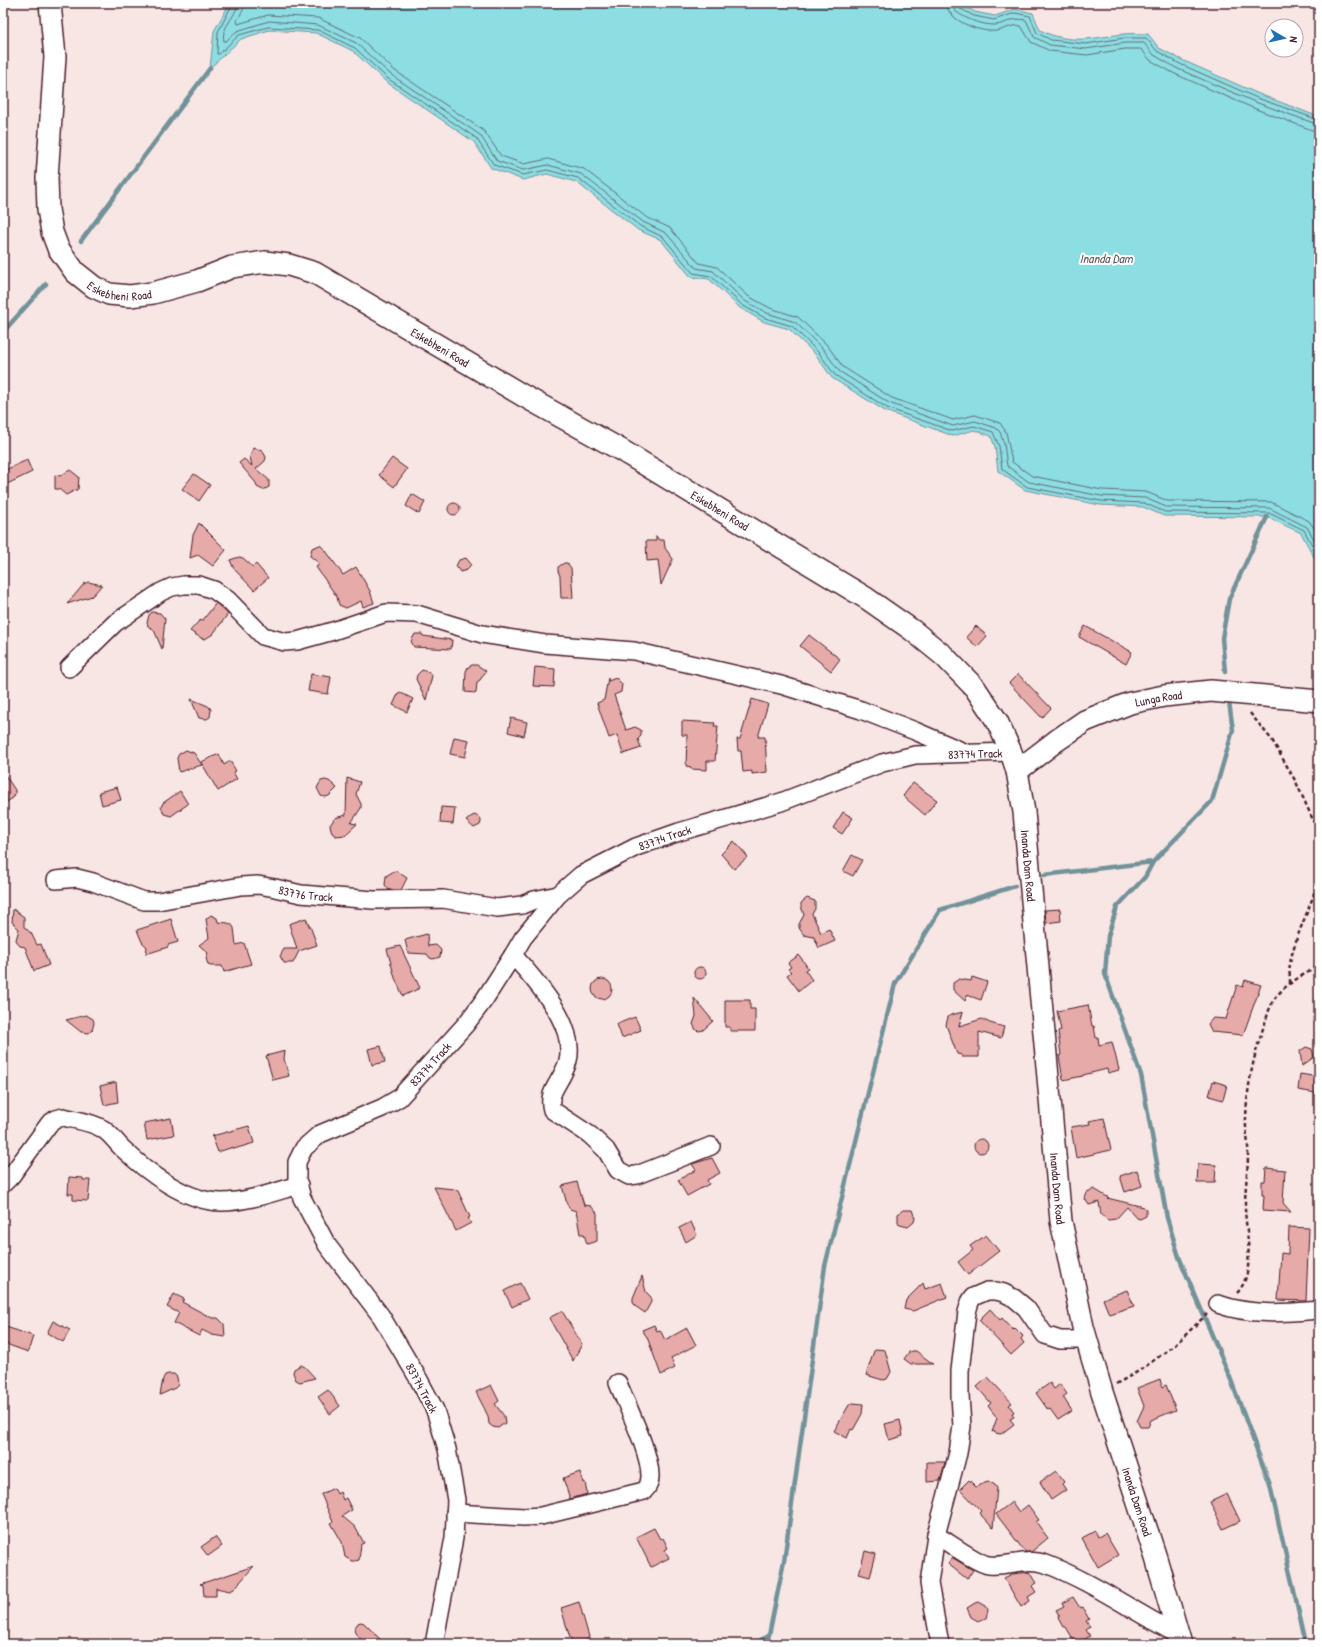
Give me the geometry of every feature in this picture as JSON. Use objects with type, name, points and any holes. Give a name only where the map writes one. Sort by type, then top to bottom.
[{"type":"street","name":"Eskebheni Road","points":[[50,3],[55,57],[47,178],[48,209],[52,232],[58,248],[75,272],[94,287],[108,294],[130,296],[153,293],[197,281],[232,267],[265,262],[289,265],[315,273],[522,395],[620,450],[866,598],[912,630],[944,656],[975,688],[997,721]]},
{"type":"street","points":[[69,668],[115,623],[161,592],[172,587],[184,585],[199,586],[214,590],[228,600],[263,636],[278,641],[297,641],[333,631],[386,613],[417,614],[482,634],[545,644],[634,652],[781,685],[861,710],[968,754]]},
{"type":"street","name":"Lunga Road","points":[[1017,771],[1085,721],[1130,703],[1164,696],[1211,692],[1319,701]]},
{"type":"street","name":"Inanda Dam Road","points":[[997,721],[1011,752],[1017,771],[1024,812],[1061,1221],[1087,1340],[1180,1639]]},
{"type":"street","name":"83774 Track","points":[[434,1644],[454,1538],[456,1500],[447,1449],[435,1410],[418,1378],[381,1316],[327,1245],[302,1198],[297,1180],[297,1162],[304,1148],[320,1134],[382,1108],[399,1098],[466,1024],[484,1000],[523,938],[558,895],[581,875],[601,863],[636,847],[679,832],[781,802],[882,763],[915,755],[1011,752]]},
{"type":"street","name":"83776 Track","points":[[56,880],[77,878],[144,901],[158,901],[246,886],[275,888],[301,894],[373,900],[443,899],[497,908],[522,905],[534,900],[558,895]]},
{"type":"street","points":[[513,955],[540,987],[559,1016],[567,1033],[569,1047],[568,1062],[550,1097],[552,1110],[590,1135],[606,1150],[618,1170],[629,1176],[637,1175],[711,1146]]},
{"type":"street","points":[[3,1184],[11,1176],[49,1124],[56,1119],[63,1117],[103,1129],[112,1136],[122,1148],[158,1178],[189,1195],[205,1200],[222,1202],[245,1199],[299,1186]]},
{"type":"street","points":[[940,1644],[929,1583],[936,1535],[958,1453],[962,1426],[960,1371],[968,1306],[973,1297],[988,1291],[1004,1293],[1014,1298],[1026,1308],[1045,1335],[1060,1340],[1087,1340]]},
{"type":"street","points":[[1218,1304],[1232,1309],[1276,1314],[1319,1310]]},
{"type":"street","points":[[455,1513],[524,1517],[540,1516],[644,1491],[648,1486],[650,1468],[642,1442],[618,1383]]},
{"type":"street","points":[[936,1535],[983,1564],[993,1565],[1030,1562],[1045,1564],[1084,1581],[1180,1639]]},
{"type":"path","points":[[1235,693],[1272,740],[1296,782],[1318,831],[1319,839]]},
{"type":"path","points":[[1290,983],[1289,966],[1294,945],[1316,888],[1319,875]]},
{"type":"path","points":[[1102,1392],[1139,1372],[1175,1345],[1218,1304],[1238,1293],[1244,1285],[1248,1250],[1245,1206],[1248,1154],[1246,1119],[1256,1048],[1272,1002],[1290,983],[1319,966]]},
{"type":"water","name":"Inanda Dam","points":[[230,3],[958,3],[975,12],[995,16],[1015,9],[1033,13],[1040,30],[1061,38],[1081,39],[1126,34],[1148,34],[1159,48],[1182,60],[1259,94],[1319,117],[1319,566],[1301,533],[1267,517],[1164,516],[1143,507],[1100,505],[1025,490],[998,471],[995,447],[991,436],[974,430],[953,436],[885,411],[832,378],[816,355],[789,329],[764,322],[740,308],[709,279],[691,277],[661,240],[638,230],[576,182],[547,174],[523,180],[491,168],[474,142],[385,81],[353,51],[316,33],[269,30],[241,39],[210,68],[214,31]]},
{"type":"building","points":[[253,448],[262,450],[266,457],[265,461],[256,469],[269,480],[269,487],[263,490],[257,487],[256,483],[239,463],[244,459],[252,466],[250,457]]},
{"type":"building","points":[[392,458],[407,469],[394,487],[379,475]]},
{"type":"building","points":[[27,460],[32,472],[3,486],[3,471]]},
{"type":"building","points":[[70,470],[79,477],[78,489],[66,495],[59,489],[55,489],[55,475],[60,476]]},
{"type":"building","points":[[194,474],[210,485],[199,501],[182,489]]},
{"type":"building","points":[[412,494],[425,502],[419,514],[406,506]]},
{"type":"building","points":[[452,503],[456,503],[460,509],[456,515],[452,515],[448,511],[448,507]]},
{"type":"building","points":[[199,523],[226,550],[213,566],[198,555],[190,558],[193,535]]},
{"type":"building","points":[[656,536],[659,540],[664,540],[665,548],[673,559],[661,585],[658,560],[647,561],[646,541],[656,541]]},
{"type":"building","points":[[320,545],[343,575],[356,567],[370,591],[374,603],[363,607],[361,601],[346,608],[339,605],[337,597],[316,567],[320,564],[310,556],[312,548]]},
{"type":"building","points":[[239,557],[243,558],[253,567],[256,564],[268,578],[254,590],[234,569],[230,560]]},
{"type":"building","points":[[466,558],[471,564],[467,570],[460,572],[456,566],[459,560]]},
{"type":"building","points":[[564,563],[567,563],[571,568],[573,598],[561,598],[558,567]]},
{"type":"building","points":[[88,582],[102,585],[92,596],[67,604],[84,584]]},
{"type":"building","points":[[216,603],[228,614],[213,634],[205,639],[190,631],[199,621],[203,620]]},
{"type":"building","points":[[152,612],[160,613],[165,619],[162,649],[154,630],[148,626],[147,623],[149,615]]},
{"type":"building","points":[[976,626],[987,636],[977,647],[966,637]]},
{"type":"building","points":[[1085,626],[1132,652],[1126,664],[1079,637]]},
{"type":"building","points":[[415,634],[452,640],[451,649],[414,647],[411,641]]},
{"type":"building","points":[[809,635],[840,659],[831,671],[800,646]]},
{"type":"building","points":[[477,665],[486,671],[477,682],[476,693],[465,692],[466,671],[468,667]]},
{"type":"building","points":[[535,667],[555,669],[554,687],[533,686]]},
{"type":"building","points":[[422,670],[430,673],[432,676],[426,700],[416,679],[417,675]]},
{"type":"building","points":[[311,674],[331,677],[328,694],[308,691]]},
{"type":"building","points":[[1018,674],[1051,708],[1042,718],[1009,683]]},
{"type":"building","points":[[608,678],[608,681],[616,678],[622,684],[621,692],[614,695],[626,730],[635,727],[641,730],[641,736],[638,739],[641,748],[623,754],[617,735],[609,738],[597,703],[604,700]]},
{"type":"building","points":[[399,692],[413,699],[407,712],[393,705]]},
{"type":"building","points":[[191,699],[208,706],[211,709],[210,717],[207,719],[199,718]]},
{"type":"building","points":[[752,699],[768,704],[758,737],[765,737],[767,772],[752,774],[752,771],[743,772],[741,751],[738,751],[737,739],[740,739]]},
{"type":"building","points":[[511,718],[527,722],[524,736],[508,732]]},
{"type":"building","points":[[682,721],[715,723],[714,726],[718,726],[715,761],[707,761],[707,770],[691,769],[691,767],[686,766],[687,735],[682,735]]},
{"type":"building","points":[[454,737],[469,740],[465,757],[450,754]]},
{"type":"building","points":[[186,750],[194,753],[202,765],[179,772],[177,758],[179,754]]},
{"type":"building","points":[[219,754],[224,765],[230,761],[236,771],[233,772],[237,779],[218,791],[201,762]]},
{"type":"building","points":[[3,772],[15,790],[15,794],[13,798],[3,804]]},
{"type":"building","points":[[347,778],[360,782],[356,794],[361,804],[361,808],[351,823],[357,824],[345,835],[336,836],[332,833],[330,825],[335,818],[346,815]]},
{"type":"building","points":[[321,781],[329,781],[337,788],[329,796],[325,797],[321,796],[317,788]]},
{"type":"building","points":[[913,783],[937,800],[925,815],[903,796]]},
{"type":"building","points":[[117,787],[121,800],[102,805],[99,792]]},
{"type":"building","points":[[180,791],[188,804],[171,816],[164,814],[161,807],[163,803]]},
{"type":"building","points":[[441,807],[455,808],[453,824],[440,823]]},
{"type":"building","points":[[843,812],[853,818],[842,834],[833,828]]},
{"type":"building","points":[[475,815],[481,819],[481,822],[480,825],[474,828],[466,821]]},
{"type":"building","points":[[734,841],[748,857],[734,869],[721,854]]},
{"type":"building","points":[[852,855],[862,860],[853,876],[843,871]]},
{"type":"building","points":[[394,871],[407,878],[401,890],[389,890],[385,885],[386,876]]},
{"type":"building","points":[[807,898],[815,901],[815,909],[812,914],[821,933],[829,929],[835,941],[819,948],[814,937],[804,935],[799,928],[799,924],[804,915],[801,903]]},
{"type":"building","points":[[13,909],[24,917],[24,927],[31,933],[37,945],[41,944],[49,965],[34,971],[25,947],[20,946],[16,940],[19,929],[12,922]]},
{"type":"building","points":[[1060,909],[1061,921],[1046,923],[1045,910]]},
{"type":"building","points":[[211,915],[217,918],[218,922],[232,925],[234,928],[236,945],[244,943],[251,964],[224,972],[222,966],[208,965],[206,958],[208,953],[199,945],[209,938],[206,919]]},
{"type":"building","points":[[306,918],[317,945],[299,951],[293,963],[284,963],[280,956],[284,949],[297,949],[289,924]]},
{"type":"building","points":[[171,919],[178,942],[146,954],[147,947],[142,942],[137,930]]},
{"type":"building","points":[[427,934],[428,946],[436,945],[441,950],[440,957],[433,959],[427,954],[408,953],[405,940]]},
{"type":"building","points":[[400,946],[420,988],[403,996],[395,978],[387,949]]},
{"type":"building","points":[[799,955],[808,968],[805,970],[812,980],[799,991],[787,975],[791,972],[788,969],[791,967],[788,963]]},
{"type":"building","points":[[702,967],[705,968],[705,978],[698,979],[695,978],[694,971],[695,968]]},
{"type":"building","points":[[972,977],[987,982],[981,1000],[967,995],[965,1001],[953,990],[953,983],[959,979],[971,981]]},
{"type":"building","points":[[602,979],[609,982],[612,989],[609,996],[602,999],[595,996],[592,989],[595,982]]},
{"type":"building","points":[[1245,980],[1261,985],[1243,1035],[1212,1032],[1208,1024],[1213,1018],[1226,1019],[1237,985],[1243,987]]},
{"type":"building","points":[[694,998],[713,1021],[703,1030],[699,1031],[696,1030],[693,1024],[696,1016]]},
{"type":"building","points":[[725,1000],[750,1000],[750,1009],[755,1009],[755,1031],[730,1031],[730,1027],[725,1027]]},
{"type":"building","points":[[1088,1005],[1092,1026],[1094,1026],[1099,1045],[1112,1042],[1119,1070],[1108,1073],[1107,1069],[1063,1080],[1059,1056],[1061,1055],[1058,1031],[1061,1030],[1057,1011]]},
{"type":"building","points":[[963,1012],[959,1026],[982,1019],[1004,1027],[1001,1038],[979,1032],[979,1057],[962,1057],[962,1055],[957,1054],[946,1025],[948,1017]]},
{"type":"building","points":[[86,1015],[93,1019],[94,1023],[92,1030],[89,1033],[81,1032],[66,1020]]},
{"type":"building","points":[[635,1017],[641,1030],[622,1038],[617,1024]]},
{"type":"building","points":[[381,1046],[385,1062],[372,1065],[368,1049]]},
{"type":"building","points":[[1306,1047],[1312,1049],[1314,1057],[1302,1066],[1300,1051]]},
{"type":"building","points":[[285,1051],[284,1059],[289,1076],[273,1080],[266,1056]]},
{"type":"building","points":[[1300,1074],[1318,1077],[1316,1093],[1298,1090]]},
{"type":"building","points":[[1213,1081],[1227,1085],[1223,1100],[1209,1096]]},
{"type":"building","points":[[116,1082],[118,1102],[104,1105],[100,1086]]},
{"type":"building","points":[[171,1118],[174,1135],[147,1140],[144,1123]]},
{"type":"building","points":[[1104,1118],[1111,1150],[1076,1158],[1071,1127],[1090,1124],[1089,1121]]},
{"type":"building","points":[[249,1126],[254,1143],[234,1149],[233,1147],[218,1152],[212,1136]]},
{"type":"building","points":[[978,1139],[984,1139],[988,1143],[988,1149],[984,1153],[978,1153],[974,1149],[974,1143]]},
{"type":"building","points":[[712,1158],[720,1173],[707,1180],[709,1184],[687,1196],[678,1180],[696,1170],[692,1164]]},
{"type":"building","points":[[1198,1164],[1216,1165],[1215,1183],[1197,1183]]},
{"type":"building","points":[[1266,1168],[1285,1170],[1283,1203],[1291,1212],[1263,1210],[1264,1195],[1262,1195],[1262,1181],[1265,1181]]},
{"type":"building","points":[[1137,1170],[1142,1186],[1125,1192],[1120,1176]]},
{"type":"building","points":[[69,1177],[90,1180],[88,1201],[73,1200],[73,1194],[68,1194]]},
{"type":"building","points":[[577,1182],[584,1205],[591,1206],[597,1213],[597,1241],[587,1244],[584,1234],[580,1234],[576,1211],[570,1209],[567,1204],[562,1186]]},
{"type":"building","points":[[434,1187],[454,1189],[458,1191],[470,1217],[468,1218],[471,1223],[456,1231]]},
{"type":"building","points":[[1094,1189],[1109,1198],[1107,1198],[1144,1207],[1146,1209],[1146,1216],[1140,1219],[1137,1218],[1127,1207],[1116,1219],[1108,1220],[1101,1215],[1099,1202],[1089,1205],[1085,1199],[1087,1192]]},
{"type":"building","points":[[903,1210],[912,1210],[915,1218],[914,1222],[908,1227],[900,1225],[898,1222],[898,1214]]},
{"type":"building","points":[[691,1222],[697,1235],[686,1242],[679,1228]]},
{"type":"building","points":[[1289,1227],[1309,1228],[1306,1301],[1278,1300],[1281,1253],[1288,1254]]},
{"type":"building","points":[[986,1235],[999,1251],[968,1275],[958,1262],[973,1250],[970,1246]]},
{"type":"building","points":[[642,1276],[646,1292],[651,1297],[651,1302],[645,1313],[635,1306],[633,1302],[633,1298]]},
{"type":"building","points":[[520,1283],[528,1299],[512,1307],[504,1291]]},
{"type":"building","points":[[923,1283],[925,1289],[942,1283],[947,1297],[913,1311],[904,1309],[906,1300]]},
{"type":"building","points":[[1127,1290],[1134,1306],[1109,1314],[1103,1299]]},
{"type":"building","points":[[174,1294],[184,1299],[182,1302],[212,1318],[218,1318],[224,1324],[225,1337],[212,1335],[202,1330],[199,1336],[174,1323],[179,1313],[167,1307]]},
{"type":"building","points":[[990,1309],[1000,1320],[1002,1318],[1013,1330],[1015,1328],[1023,1336],[1021,1339],[1024,1343],[1011,1355],[979,1320]]},
{"type":"building","points":[[562,1311],[582,1344],[573,1361],[549,1318]]},
{"type":"building","points":[[53,1321],[70,1330],[63,1342],[47,1333]]},
{"type":"building","points":[[654,1325],[657,1331],[660,1330],[665,1340],[687,1328],[696,1345],[671,1358],[675,1368],[661,1375],[647,1337],[642,1330]]},
{"type":"building","points":[[3,1326],[33,1336],[28,1352],[3,1343]]},
{"type":"building","points":[[877,1349],[885,1350],[891,1372],[887,1379],[883,1380],[866,1375],[874,1351]]},
{"type":"building","points":[[916,1351],[933,1364],[911,1364],[904,1359],[909,1352]]},
{"type":"building","points":[[301,1365],[305,1367],[315,1378],[300,1382],[296,1380],[293,1373],[294,1369]]},
{"type":"building","points":[[174,1374],[177,1377],[178,1385],[160,1395],[163,1379],[165,1375]]},
{"type":"building","points":[[988,1377],[1012,1403],[1009,1405],[1014,1412],[1012,1413],[1014,1417],[1010,1419],[1014,1424],[1001,1434],[995,1433],[994,1431],[992,1432],[997,1418],[988,1406],[991,1403],[977,1387]]},
{"type":"building","points":[[1160,1379],[1162,1387],[1166,1385],[1176,1410],[1151,1420],[1148,1427],[1140,1427],[1137,1421],[1144,1406],[1137,1388]]},
{"type":"building","points":[[1050,1383],[1054,1389],[1060,1384],[1067,1394],[1063,1397],[1072,1411],[1058,1420],[1050,1409],[1048,1410],[1036,1393]]},
{"type":"building","points":[[491,1385],[499,1401],[495,1404],[504,1416],[505,1423],[498,1428],[489,1424],[488,1416],[476,1392]]},
{"type":"building","points":[[328,1390],[340,1406],[330,1414],[318,1397]]},
{"type":"building","points":[[853,1403],[863,1404],[862,1414],[853,1430],[851,1429],[847,1438],[834,1431],[849,1405]]},
{"type":"building","points":[[900,1420],[903,1436],[889,1440],[885,1424]]},
{"type":"building","points":[[927,1462],[945,1462],[940,1481],[927,1482]]},
{"type":"building","points":[[1056,1471],[1064,1482],[1062,1484],[1066,1490],[1051,1500],[1040,1482]]},
{"type":"building","points":[[580,1472],[583,1483],[585,1482],[587,1494],[570,1499],[563,1478]]},
{"type":"building","points":[[969,1480],[976,1487],[988,1481],[997,1488],[993,1528],[979,1513],[981,1511],[960,1489]]},
{"type":"building","points":[[334,1488],[337,1494],[340,1492],[343,1500],[346,1498],[352,1510],[342,1516],[355,1527],[364,1543],[361,1544],[359,1560],[352,1561],[345,1557],[342,1542],[331,1523],[333,1522],[321,1494]]},
{"type":"building","points":[[1227,1494],[1240,1521],[1223,1529],[1210,1502]]},
{"type":"building","points":[[1012,1502],[1019,1512],[1028,1505],[1039,1520],[1036,1522],[1048,1538],[1031,1552],[1025,1552],[996,1514]]},
{"type":"building","points":[[654,1528],[660,1539],[663,1538],[668,1548],[665,1550],[669,1558],[651,1567],[636,1537]]},
{"type":"building","points":[[1095,1531],[1098,1537],[1105,1533],[1118,1555],[1098,1567],[1082,1538]]},
{"type":"building","points":[[215,1537],[222,1546],[208,1556],[201,1547]]},
{"type":"building","points":[[865,1551],[876,1554],[870,1577],[859,1574]]},
{"type":"building","points":[[953,1558],[973,1570],[967,1579],[948,1564]]},
{"type":"building","points":[[254,1566],[234,1589],[230,1591],[216,1588],[216,1596],[204,1596],[203,1585],[200,1584]]},
{"type":"building","points":[[1030,1572],[1037,1583],[1032,1586],[1036,1592],[1028,1597],[1030,1601],[1021,1607],[1004,1578],[1012,1574]]},
{"type":"building","points":[[1073,1597],[1080,1608],[1082,1607],[1089,1619],[1086,1621],[1090,1627],[1086,1630],[1090,1636],[1076,1644],[1066,1627],[1064,1627],[1056,1610],[1064,1606],[1062,1603]]},
{"type":"building","points":[[579,1602],[589,1637],[584,1643],[576,1644],[570,1638],[561,1608]]},
{"type":"building","points":[[979,1602],[986,1606],[988,1610],[986,1618],[978,1621],[971,1617],[967,1608]]},
{"type":"building","points":[[358,1623],[364,1623],[385,1644],[365,1644],[355,1633],[354,1629]]},
{"type":"waterway","points":[[81,241],[210,68]]},
{"type":"waterway","points":[[3,332],[46,284]]},
{"type":"waterway","points":[[1225,672],[1222,638],[1229,599],[1267,517]]},
{"type":"waterway","points":[[1044,875],[1153,862],[1212,801],[1233,730],[1229,702]]},
{"type":"waterway","points":[[1153,862],[1145,877],[1117,907],[1108,936],[1105,974],[1141,1075],[1167,1218],[1179,1257],[1231,1380],[1270,1485],[1306,1644]]},
{"type":"waterway","points":[[764,1644],[769,1635],[784,1561],[825,1266],[895,984],[940,910],[1015,886]]},
{"type":"waterway","points":[[755,1644],[769,1635]]}]
